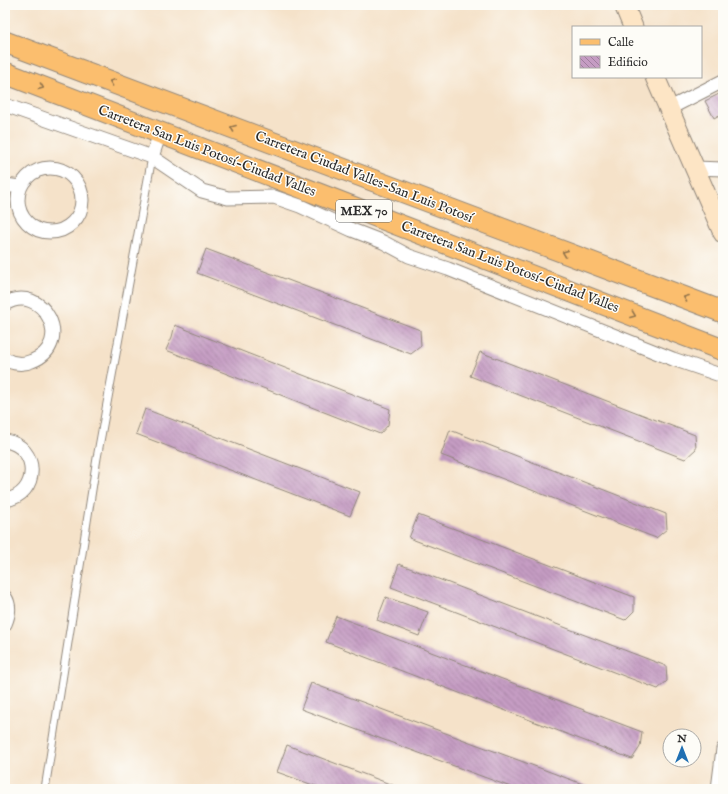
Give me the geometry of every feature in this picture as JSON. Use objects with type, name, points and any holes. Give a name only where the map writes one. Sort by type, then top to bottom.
[{"type":"main road","name":"Carretera Ciudad Valles-San Luis Potosí","points":[[5,42],[723,312]]},
{"type":"main road","name":"Carretera San Luis Potosí-Ciudad Valles","points":[[5,73],[723,350]]},
{"type":"street","points":[[624,5],[633,26]]},
{"type":"street","points":[[655,78],[723,233]]},
{"type":"street","points":[[668,109],[723,81]]},
{"type":"street","points":[[5,105],[152,157],[202,191],[228,198],[274,197],[300,206],[352,230],[383,242],[409,256],[448,269],[673,359],[723,376]]},
{"type":"street","points":[[152,157],[160,132]]},
{"type":"street","points":[[43,168],[54,168],[64,171],[79,185],[82,195],[82,206],[78,216],[71,224],[62,230],[51,232],[40,231],[30,226],[23,218],[18,208],[17,198],[20,187],[25,178],[33,172],[43,168]]},
{"type":"street","points":[[694,168],[723,169]]},
{"type":"street","points":[[5,185],[20,187]]},
{"type":"street","points":[[5,304],[19,300],[30,301],[40,305],[52,322],[53,333],[51,343],[38,359],[28,363],[17,363],[5,359]]},
{"type":"street","points":[[5,441],[16,444],[23,450],[29,457],[32,467],[31,478],[27,487],[20,494],[11,499],[5,500]]},
{"type":"street","points":[[5,596],[9,608],[8,617],[5,624]]},
{"type":"street","points":[[718,789],[723,750]]},
{"type":"lane","points":[[45,789],[97,458],[152,157]]},
{"type":"building","points":[[721,93],[723,96],[723,113],[714,118],[705,101]]},
{"type":"building","points":[[206,249],[420,330],[421,346],[411,354],[197,273]]},
{"type":"building","points":[[175,325],[390,409],[388,425],[380,434],[166,350],[172,337]]},
{"type":"building","points":[[480,352],[695,435],[696,449],[685,459],[470,376]]},
{"type":"building","points":[[145,409],[360,492],[350,516],[136,434]]},
{"type":"building","points":[[450,430],[666,514],[667,529],[656,538],[441,455]]},
{"type":"building","points":[[418,515],[634,597],[634,611],[625,620],[409,538]]},
{"type":"building","points":[[399,564],[666,666],[667,681],[658,689],[391,587]]},
{"type":"building","points":[[386,597],[428,612],[419,636],[377,620]]},
{"type":"building","points":[[336,616],[642,732],[640,747],[632,759],[326,642]]},
{"type":"building","points":[[311,683],[596,789],[516,789],[301,709]]},
{"type":"building","points":[[287,745],[403,789],[324,789],[277,772]]}]
